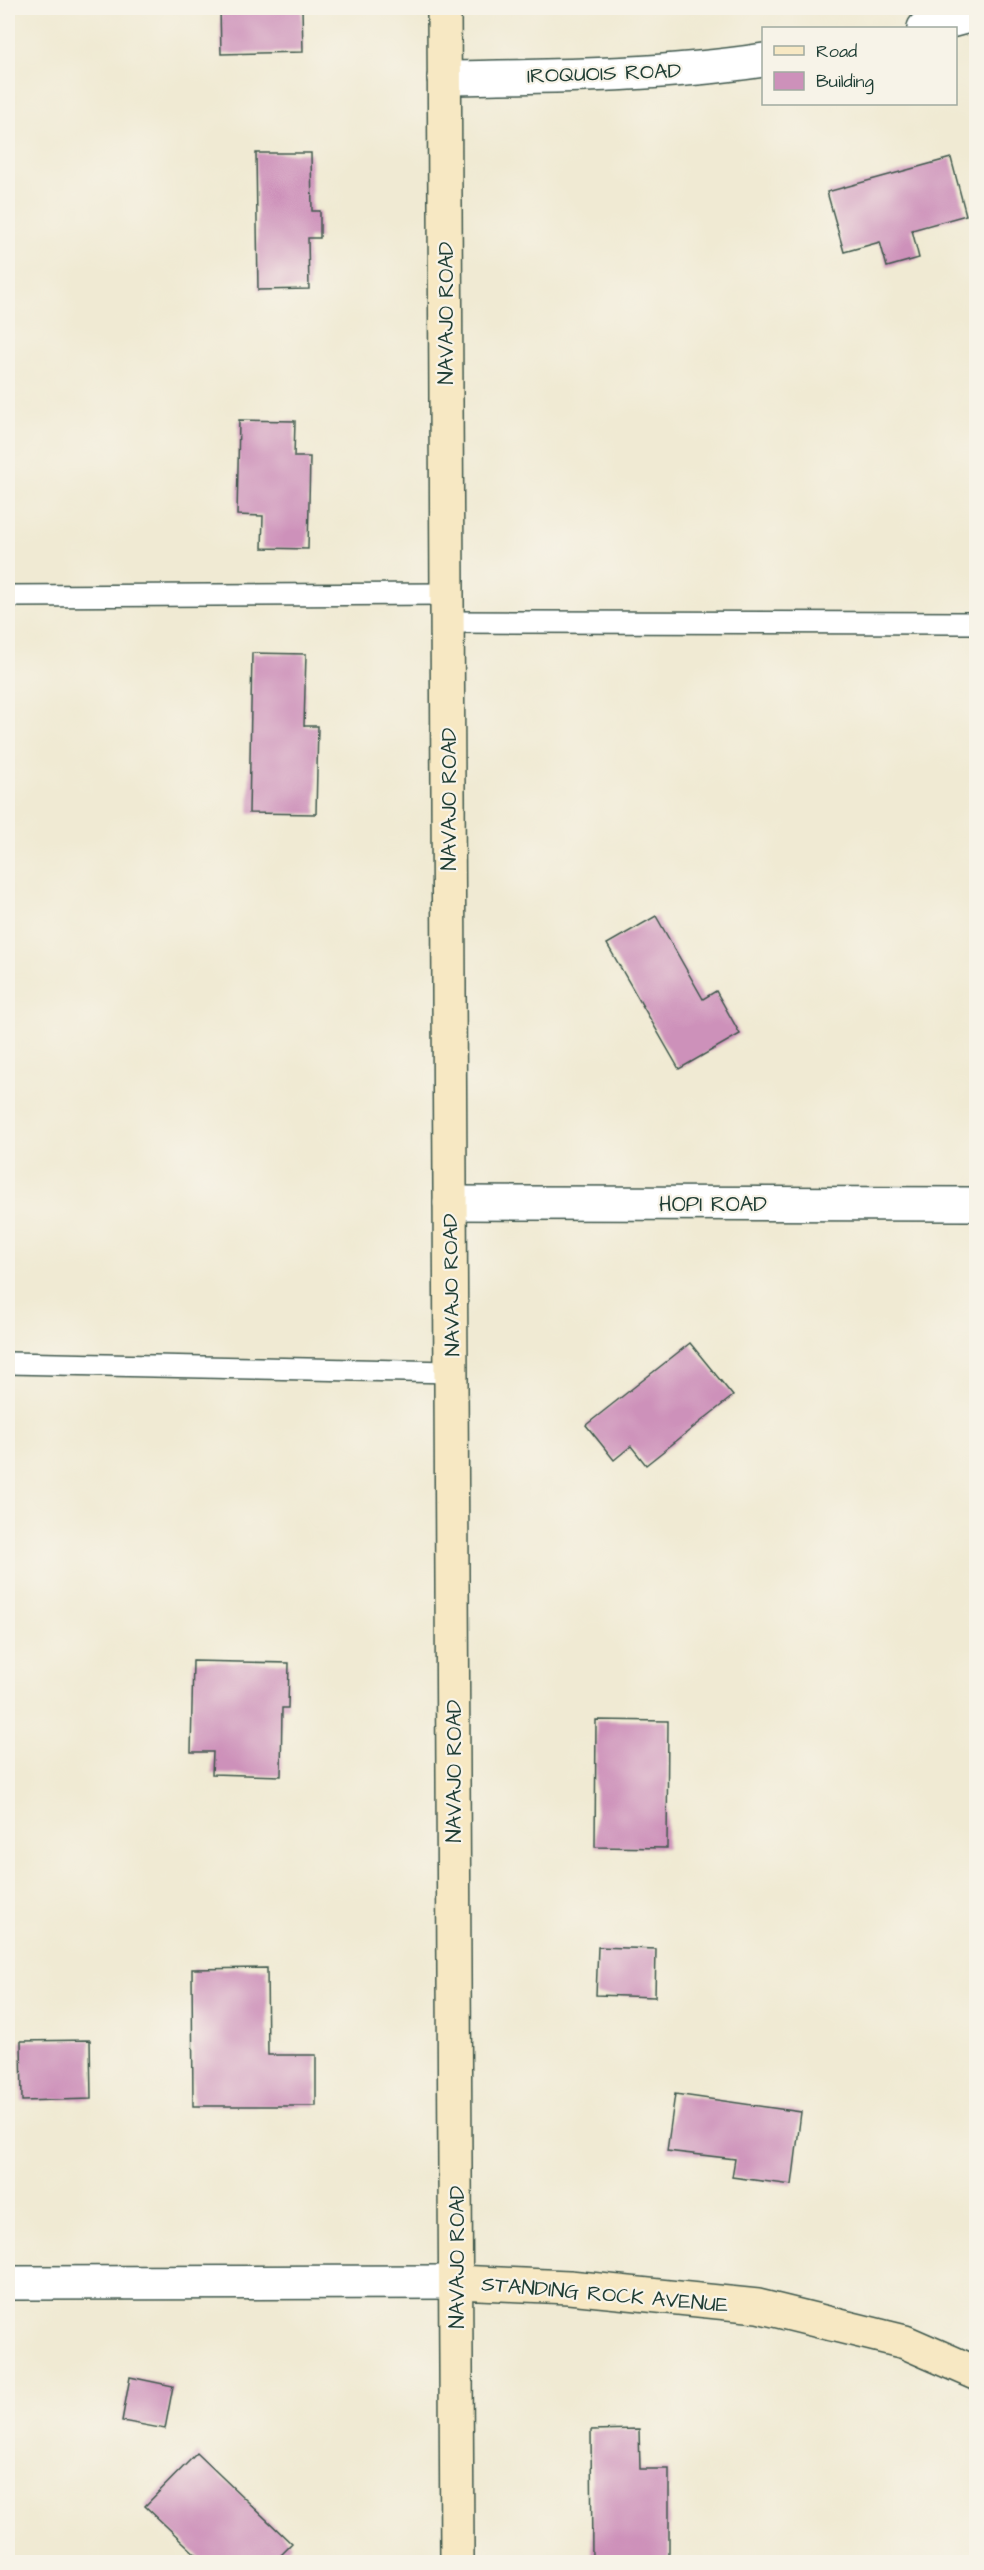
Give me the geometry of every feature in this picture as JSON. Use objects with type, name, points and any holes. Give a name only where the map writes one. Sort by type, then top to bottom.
[{"type":"main road","name":"NAVAJO ROAD","points":[[444,8],[457,2562]]},
{"type":"main road","name":"STANDING ROCK AVENUE","points":[[457,2282],[569,2287],[758,2306],[905,2342],[976,2373]]},
{"type":"street","points":[[928,27],[976,14]]},
{"type":"street","name":"IROQUOIS ROAD","points":[[444,78],[571,76],[701,69],[762,60]]},
{"type":"street","name":"HOPI ROAD","points":[[450,1203],[976,1204]]},
{"type":"street","name":"STANDING ROCK AVENUE","points":[[8,2283],[457,2282]]},
{"type":"lane","points":[[8,596],[976,624]]},
{"type":"lane","points":[[8,1363],[452,1372]]},
{"type":"building","points":[[220,8],[302,8],[303,52],[221,54]]},
{"type":"building","points":[[256,153],[311,153],[312,211],[320,211],[320,238],[308,238],[309,289],[258,290]]},
{"type":"building","points":[[951,158],[966,215],[912,230],[919,258],[887,267],[880,242],[844,252],[827,192]]},
{"type":"building","points":[[239,420],[295,421],[294,457],[310,457],[308,549],[262,548],[263,516],[237,515]]},
{"type":"building","points":[[252,653],[306,654],[304,726],[318,726],[316,814],[249,813]]},
{"type":"building","points":[[656,916],[703,999],[716,991],[740,1034],[679,1069],[607,944]]},
{"type":"building","points":[[690,1343],[733,1396],[646,1465],[631,1446],[614,1460],[586,1425]]},
{"type":"building","points":[[193,1661],[289,1663],[288,1708],[282,1708],[281,1776],[212,1774],[213,1752],[191,1752]]},
{"type":"building","points":[[596,1720],[668,1721],[667,1848],[595,1847]]},
{"type":"building","points":[[598,1947],[656,1949],[655,1997],[596,1995]]},
{"type":"building","points":[[267,1968],[268,2055],[316,2055],[316,2106],[193,2106],[192,1969]]},
{"type":"building","points":[[90,2040],[91,2099],[22,2101],[21,2041]]},
{"type":"building","points":[[675,2094],[801,2112],[792,2185],[732,2177],[735,2159],[667,2151]]},
{"type":"building","points":[[130,2377],[173,2386],[165,2429],[122,2421]]},
{"type":"building","points":[[639,2429],[640,2469],[669,2469],[669,2562],[592,2562],[591,2430]]},
{"type":"building","points":[[197,2453],[292,2544],[274,2562],[204,2562],[145,2506]]}]
